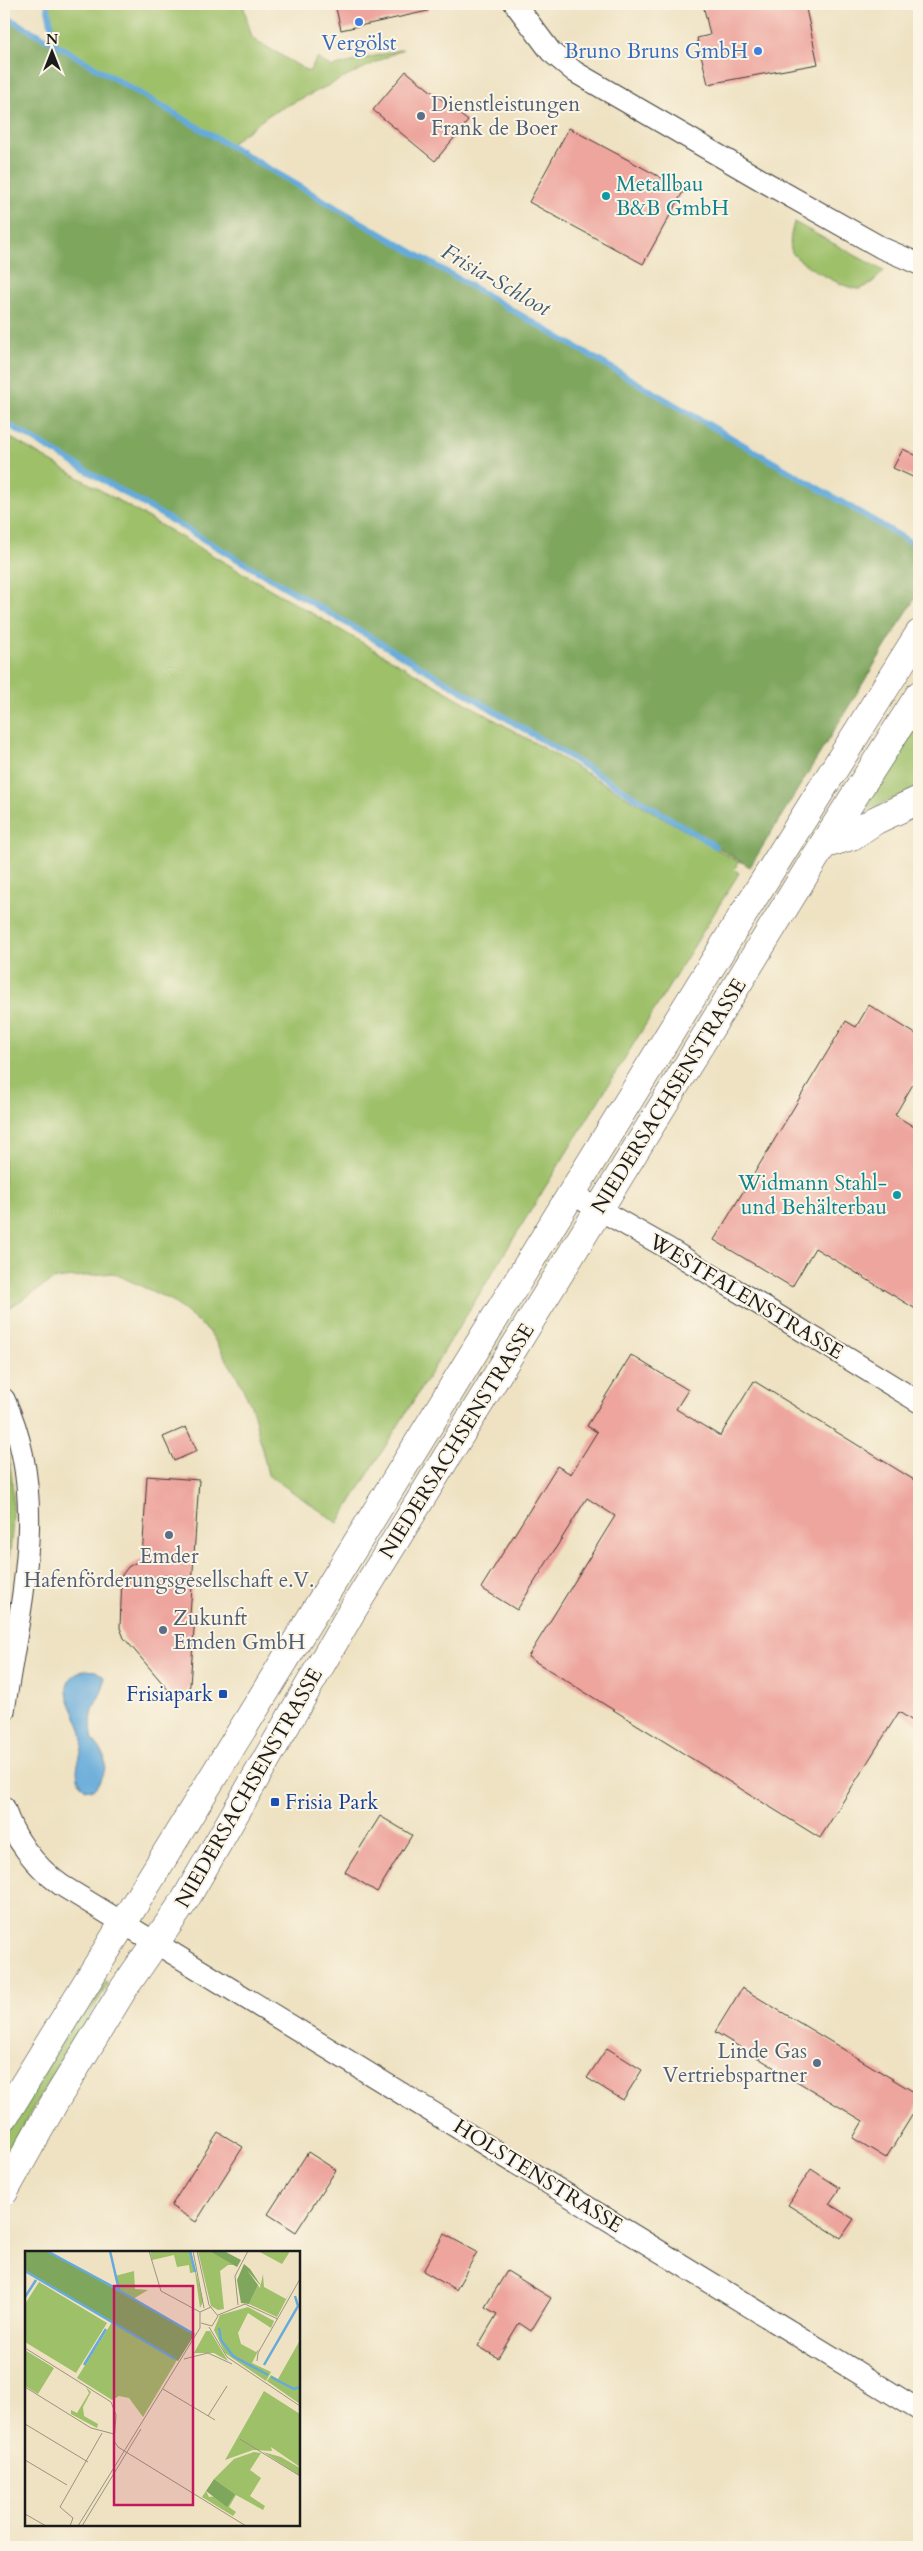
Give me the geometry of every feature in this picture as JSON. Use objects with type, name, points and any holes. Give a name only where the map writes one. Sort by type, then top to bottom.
[{"type":"main road","name":"NIEDERSACHSENSTRASSE","points":[[4,2117],[744,913],[919,634]]},
{"type":"main road","name":"NIEDERSACHSENSTRASSE","points":[[4,2192],[59,2095],[124,1988],[185,1900],[245,1799],[331,1646],[823,845],[919,695]]},
{"type":"main road","points":[[823,845],[852,836],[892,812],[919,800]]},
{"type":"street","points":[[514,4],[550,52],[582,77],[667,127],[915,265]]},
{"type":"street","name":"WESTFALENSTRASSE","points":[[572,1194],[669,1249],[919,1402]]},
{"type":"street","points":[[4,1399],[16,1428],[23,1455],[29,1529],[4,1710]]},
{"type":"street","name":"HOLSTENSTRASSE","points":[[4,1807],[20,1842],[44,1872],[61,1885],[919,2410]]},
{"type":"green space","points":[[47,4],[243,4],[252,38],[309,72],[317,58],[332,67],[403,49],[270,114],[229,145],[55,44]]},
{"type":"green space","points":[[4,16],[919,547],[919,592],[750,867],[457,688],[4,422]]},
{"type":"green space","points":[[794,222],[884,271],[876,279],[859,289],[844,285],[823,275],[803,263],[792,252],[790,241]]},
{"type":"green space","points":[[4,434],[739,862],[734,869],[739,873],[338,1523],[268,1475],[253,1410],[238,1378],[209,1331],[171,1300],[113,1273],[55,1279],[4,1311]]},
{"type":"green space","points":[[919,715],[919,788],[866,810],[850,821]]},
{"type":"green space","points":[[4,1438],[12,1476],[13,1514],[4,1589]]},
{"type":"green space","points":[[101,1979],[108,1984],[23,2125],[4,2162],[4,2136]]},
{"type":"water","points":[[86,1670],[96,1671],[104,1677],[103,1689],[93,1710],[91,1724],[94,1741],[104,1758],[105,1770],[101,1780],[93,1790],[85,1789],[77,1775],[83,1742],[79,1725],[68,1698],[67,1689],[69,1682],[75,1675]]},
{"type":"building","name":"Vergölst","points":[[335,4],[427,4],[428,11],[341,30]]},
{"type":"building","name":"Bruno Bruns GmbH","points":[[703,4],[805,4],[818,64],[708,84],[697,38],[710,35]]},
{"type":"building","name":"Dienstleistungen Frank de Boer","points":[[406,71],[468,121],[435,161],[373,110]]},
{"type":"building","name":"Metallbau B&B GmbH","points":[[569,128],[684,190],[643,264],[529,202]]},
{"type":"building","points":[[903,449],[919,457],[919,469],[915,478],[893,468]]},
{"type":"building","points":[[869,1005],[919,1036],[919,1074],[895,1115],[919,1130],[919,1311],[815,1248],[792,1287],[714,1240],[846,1021],[856,1027]]},
{"type":"building","points":[[631,1355],[688,1390],[676,1409],[720,1436],[754,1381],[919,1483],[919,1725],[899,1712],[820,1838],[528,1657],[615,1516],[587,1498],[517,1610],[481,1588],[557,1466],[571,1474],[597,1432],[587,1426]]},
{"type":"building","points":[[186,1427],[197,1451],[174,1461],[163,1437]]},
{"type":"building","points":[[147,1476],[199,1480],[190,1616],[195,1616],[190,1685],[188,1690],[179,1695],[170,1692],[124,1638],[120,1628],[122,1575],[128,1567],[142,1559]]},
{"type":"building","points":[[380,1816],[412,1835],[377,1892],[345,1872]]},
{"type":"building","name":"Linde Gas Vertriebspartner","points":[[742,1988],[919,2095],[919,2104],[886,2158],[853,2138],[863,2121],[715,2032]]},
{"type":"building","points":[[607,2048],[642,2070],[623,2100],[587,2078]]},
{"type":"building","points":[[218,2132],[243,2147],[196,2222],[171,2206]]},
{"type":"building","points":[[308,2152],[336,2170],[296,2232],[268,2214]]},
{"type":"building","points":[[811,2169],[840,2188],[829,2204],[854,2219],[841,2238],[788,2205]]},
{"type":"building","points":[[444,2234],[477,2252],[456,2290],[423,2271]]},
{"type":"building","points":[[507,2271],[551,2298],[531,2331],[519,2323],[498,2358],[478,2346],[497,2314],[485,2307]]},
{"type":"waterway","name":"Frisia-Schloot","points":[[4,16],[55,44],[47,4]]},
{"type":"waterway","name":"Frisia-Schloot","points":[[55,44],[919,547]]},
{"type":"waterway","points":[[4,422],[457,688],[715,846]]},
{"type":"place","name":"Vergölst","points":[[359,22]]},
{"type":"place","name":"Bruno Bruns GmbH","points":[[758,51]]},
{"type":"place","name":"Dienstleistungen Frank de Boer","points":[[421,116]]},
{"type":"place","name":"Metallbau B&B GmbH","points":[[606,196]]},
{"type":"place","name":"Widmann Stahl- und Behälterbau","points":[[897,1195]]},
{"type":"place","name":"Emder Hafenförderungsgesellschaft e.V.","points":[[169,1535]]},
{"type":"place","name":"Zukunft Emden GmbH","points":[[163,1630]]},
{"type":"place","name":"Frisiapark","points":[[223,1694]]},
{"type":"place","name":"Frisia Park","points":[[275,1802]]},
{"type":"place","name":"Linde Gas Vertriebspartner","points":[[817,2063]]}]
